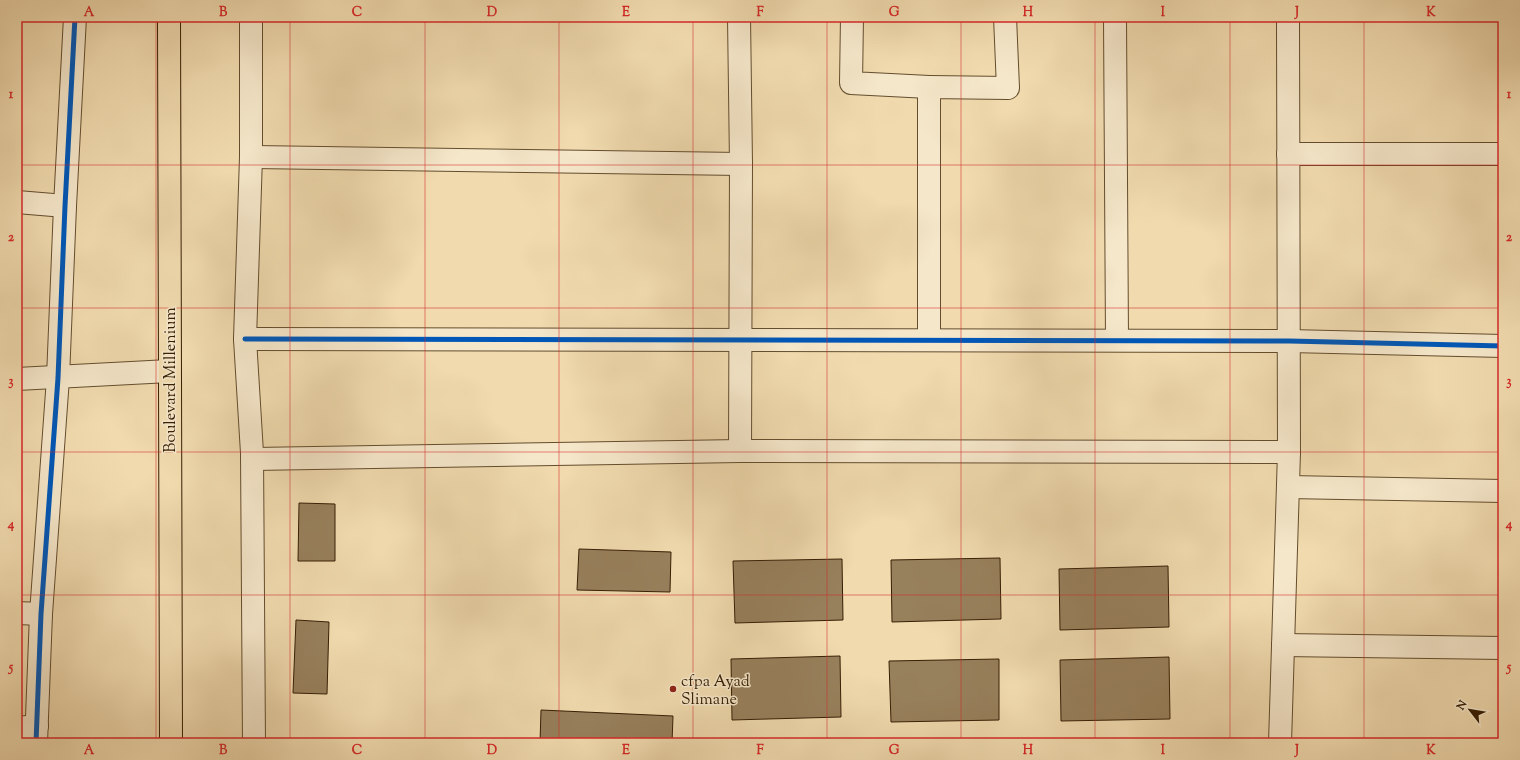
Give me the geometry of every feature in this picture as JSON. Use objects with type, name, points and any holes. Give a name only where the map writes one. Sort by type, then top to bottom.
[{"type":"main road","name":"Boulevard Millenium","points":[[169,17],[171,743]]},
{"type":"street","points":[[30,732],[41,614],[58,378],[75,17]]},
{"type":"street","points":[[251,17],[251,157],[245,339],[252,459],[254,743]]},
{"type":"street","points":[[739,17],[741,164],[740,451]]},
{"type":"street","points":[[852,17],[851,83],[929,87],[1008,88],[1005,17]]},
{"type":"street","points":[[1115,17],[1117,340]]},
{"type":"street","points":[[1280,743],[1289,452],[1288,17]]},
{"type":"street","points":[[928,340],[929,87]]},
{"type":"street","points":[[1288,154],[1503,154]]},
{"type":"street","points":[[251,157],[741,164]]},
{"type":"street","points":[[17,202],[65,206]]},
{"type":"street","points":[[245,339],[1289,340],[1503,346]]},
{"type":"street","points":[[17,379],[169,371]]},
{"type":"street","points":[[252,459],[740,451],[1289,452]]},
{"type":"street","points":[[1288,487],[1503,491]]},
{"type":"street","points":[[17,613],[41,614]]},
{"type":"street","points":[[1283,644],[1503,648]]},
{"type":"building","points":[[299,503],[335,504],[335,561],[298,561]]},
{"type":"building","points":[[579,549],[671,552],[670,592],[577,590]]},
{"type":"building","points":[[1000,558],[1001,619],[892,622],[891,560]]},
{"type":"building","points":[[842,559],[843,620],[735,623],[733,561]]},
{"type":"building","points":[[1168,566],[1169,627],[1060,630],[1059,569]]},
{"type":"building","points":[[296,620],[329,622],[327,694],[293,693]]},
{"type":"building","points":[[840,656],[841,717],[732,720],[731,659]]},
{"type":"building","points":[[1169,657],[1170,719],[1061,721],[1060,660]]},
{"type":"building","points":[[999,659],[999,720],[891,722],[889,661]]},
{"type":"building","points":[[541,710],[673,716],[672,743],[540,743]]},
{"type":"cycle path","points":[[36,743],[41,614],[58,378],[75,17]]},
{"type":"cycle path","points":[[245,339],[1289,341],[1503,346]]},
{"type":"place","name":"cfpa Ayad Slimane","points":[[673,689]]}]
